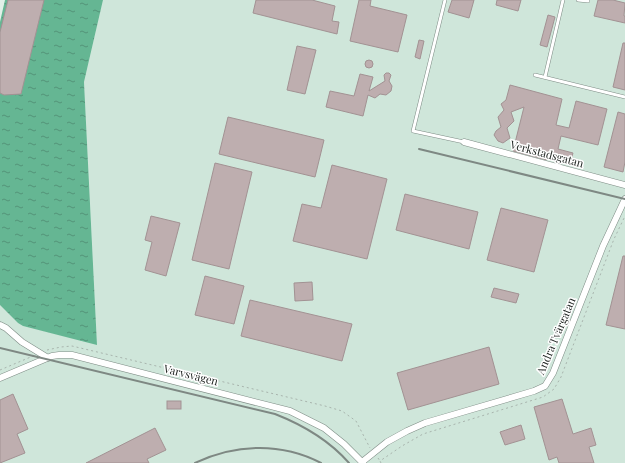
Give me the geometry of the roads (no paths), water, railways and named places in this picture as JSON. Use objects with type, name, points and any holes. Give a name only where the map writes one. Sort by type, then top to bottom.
[{"type":"street","name":"Verkstadsgatan","points":[[464,142],[625,185]]},
{"type":"street","name":"Andra Tvärgatan","points":[[363,462],[387,442],[425,423],[534,391],[545,386],[553,373],[603,246],[625,199]]},
{"type":"street","points":[[0,325],[6,328],[22,342],[48,358]]},
{"type":"street","name":"Varvsvägen","points":[[0,378],[48,358],[59,355],[72,355],[290,411],[324,428],[363,462]]},
{"type":"lane","points":[[445,0],[413,130],[464,142]]},
{"type":"lane","points":[[545,77],[563,0]]},
{"type":"lane","points":[[578,0],[588,1]]},
{"type":"lane","points":[[535,75],[625,97]]},
{"type":"water","points":[[5,0],[103,0],[84,82],[97,345],[23,326],[0,305],[0,22]]},
{"type":"railway","points":[[419,149],[625,199]]},
{"type":"railway","points":[[0,348],[275,414],[296,423],[315,434],[333,447],[349,463]]},
{"type":"railway","points":[[195,463],[226,452],[258,448],[290,451],[321,463]]}]
